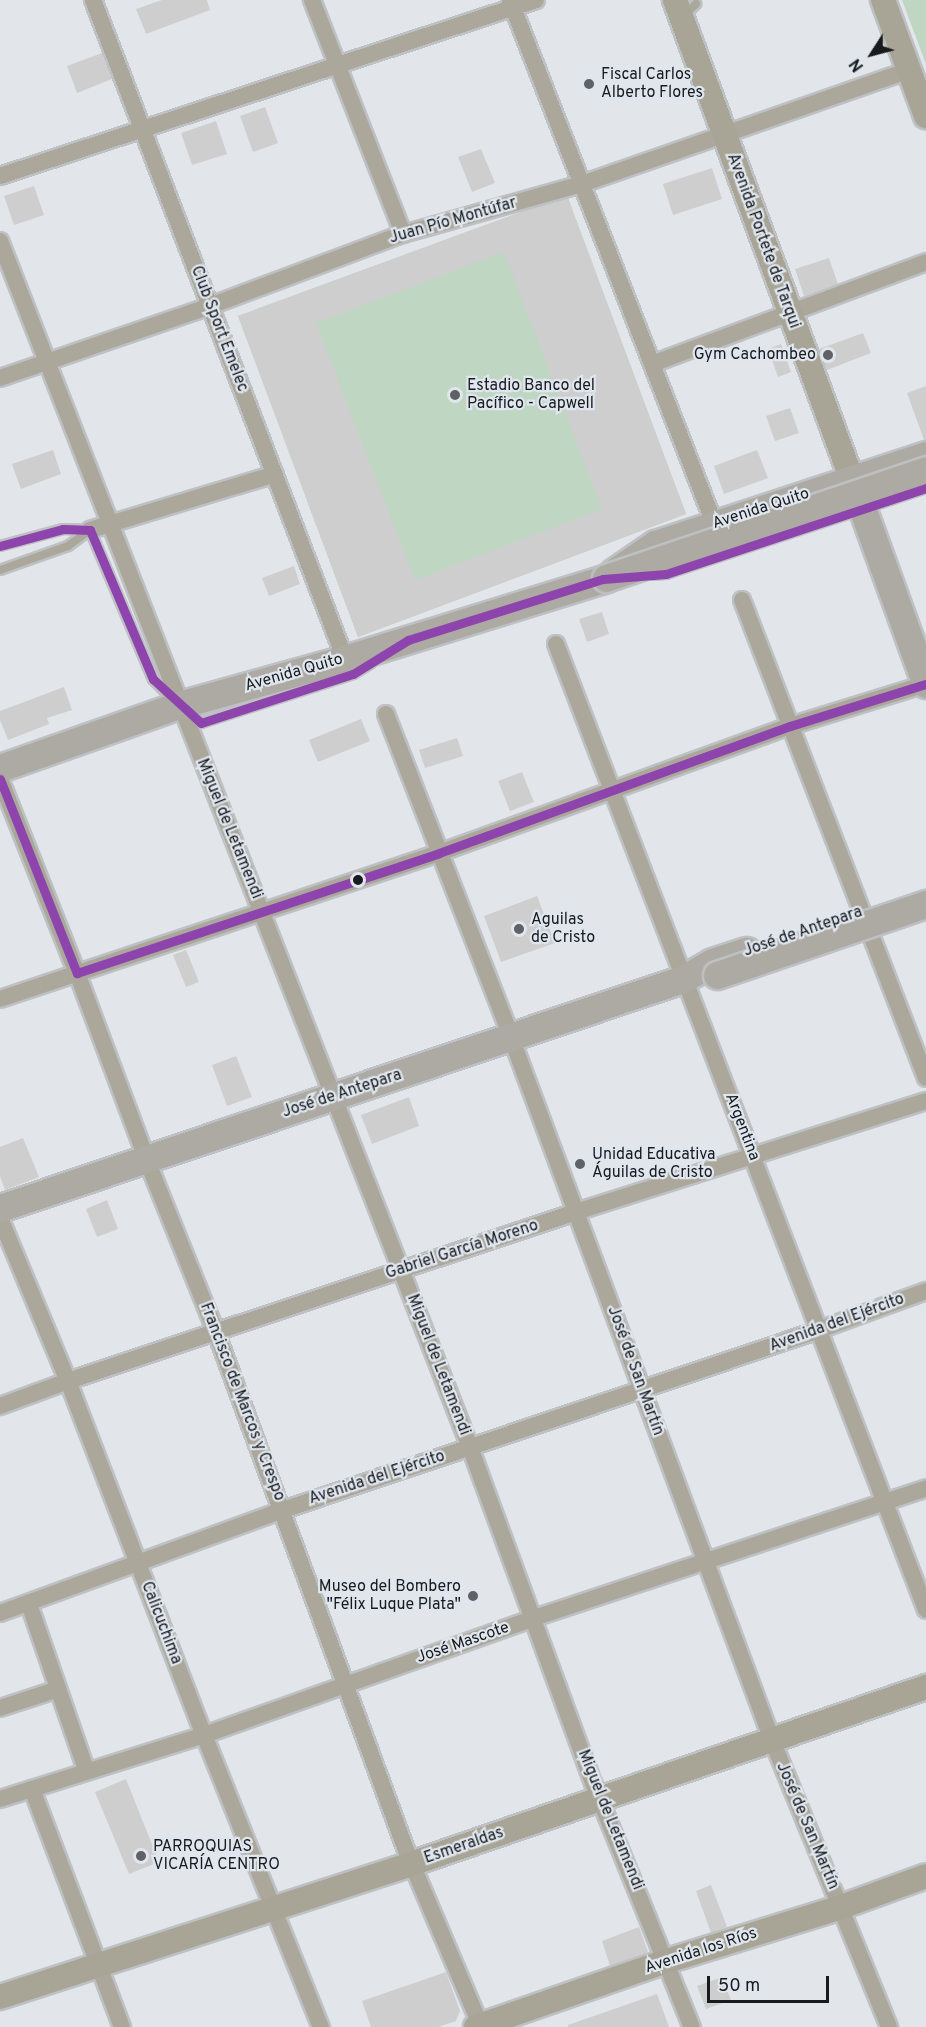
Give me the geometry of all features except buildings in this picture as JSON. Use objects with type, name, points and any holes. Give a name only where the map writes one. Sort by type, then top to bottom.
[{"type":"main road","points":[[883,0],[926,116]]},
{"type":"main road","name":"Avenida Portete de Tarqui","points":[[684,7],[725,136],[926,684]]},
{"type":"main road","name":"Avenida Quito","points":[[605,579],[655,544],[926,455]]},
{"type":"main road","name":"Avenida Quito","points":[[0,768],[179,705],[345,659],[605,579],[926,470]]},
{"type":"main road","name":"José de Antepara","points":[[0,1208],[683,979],[712,962],[926,890]]},
{"type":"main road","name":"José de Antepara","points":[[683,979],[717,975],[926,904]]},
{"type":"main road","name":"Esmeraldas","points":[[770,1734],[926,1674]]},
{"type":"main road","name":"Esmeraldas","points":[[0,1997],[96,1960],[271,1900],[409,1857],[770,1734],[926,1687]]},
{"type":"main road","name":"Avenida los Ríos","points":[[844,1914],[926,1876]]},
{"type":"main road","name":"Avenida los Ríos","points":[[479,2027],[844,1914],[926,1892]]},
{"type":"main road","name":"Esmeraldas","points":[[0,1981],[96,1960]]},
{"type":"main road","name":"Avenida los Ríos","points":[[522,2027],[670,1968]]},
{"type":"street","name":"Club Sport Emelec","points":[[93,0],[345,659]]},
{"type":"street","points":[[312,0],[403,234]]},
{"type":"street","points":[[0,176],[512,4],[536,0]]},
{"type":"street","points":[[512,4],[714,523]]},
{"type":"street","name":"Juan Pío Montúfar","points":[[0,378],[210,306],[403,234],[582,184],[909,70]]},
{"type":"street","name":"Miguel de Letamendi","points":[[0,241],[470,1447],[597,1792],[692,2027]]},
{"type":"street","points":[[652,363],[926,262]]},
{"type":"street","points":[[90,530],[275,474]]},
{"type":"street","points":[[742,600],[926,1078]]},
{"type":"street","name":"Argentina","points":[[556,644],[926,1610]]},
{"type":"street","points":[[0,999],[261,910],[439,853],[790,726],[926,684]]},
{"type":"street","name":"José de San Martín","points":[[386,714],[512,1037],[770,1734],[889,2027]]},
{"type":"street","name":"Francisco de Marcos y Crespo","points":[[0,779],[77,973],[146,1158],[216,1332],[409,1857],[479,2027]]},
{"type":"street","name":"Gabriel García Moreno","points":[[0,1406],[68,1381],[752,1154],[926,1101]]},
{"type":"street","name":"Calicuchima","points":[[0,1218],[68,1381],[204,1734],[321,2027]]},
{"type":"street","name":"Avenida del Ejército","points":[[0,1613],[283,1510],[819,1330],[926,1291]]},
{"type":"street","name":"José Mascote","points":[[0,1800],[86,1770],[204,1734],[534,1618],[926,1488]]},
{"type":"street","points":[[29,1604],[86,1770]]},
{"type":"street","points":[[0,1708],[58,1689]]},
{"type":"street","points":[[32,1789],[122,2027]]},
{"type":"lane","name":"Avenida Quito","points":[[605,579],[666,574],[926,488]]},
{"type":"lane","points":[[0,546],[63,529],[90,530]]},
{"type":"lane","points":[[0,570],[68,546],[90,530]]},
{"type":"lane","name":"Miguel de Letamendi","points":[[90,530],[153,679],[179,705]]},
{"type":"lane","name":"Avenida Quito","points":[[179,705],[201,723],[354,674],[408,640]]},
{"type":"green space","points":[[902,0],[926,0],[926,64]]},
{"type":"green space","name":"Estadio Banco del Pacífico - Capwell","points":[[567,195],[686,514],[358,637],[238,316]]},
{"type":"transit line","points":[[0,546],[63,529],[90,530],[153,679],[201,723],[353,674],[408,640],[603,579],[666,574],[926,488]]},
{"type":"transit line","points":[[0,779],[77,973],[439,853],[790,726],[926,684]]},
{"type":"place","name":"Fiscal Carlos Alberto Flores","points":[[589,84]]},
{"type":"place","name":"Gym Cachombeo","points":[[828,355]]},
{"type":"place","name":"Estadio Banco del Pacífico - Capwell","points":[[455,395]]},
{"type":"place","name":"Aguilas de Cristo","points":[[519,929]]},
{"type":"place","name":"Unidad Educativa Águilas de Cristo","points":[[580,1164]]},
{"type":"place","name":"Museo del Bombero \"Félix Luque Plata\"","points":[[473,1596]]},
{"type":"place","name":"PARROQUIAS VICARÍA CENTRO","points":[[141,1856]]}]
